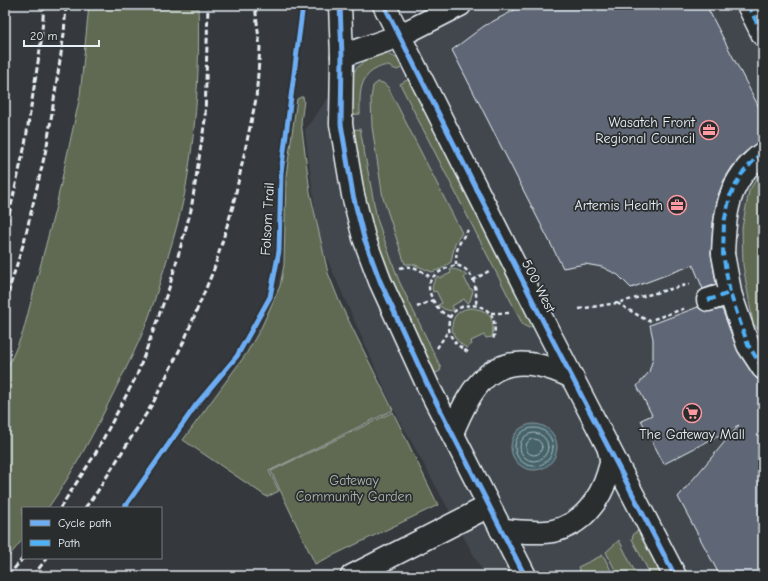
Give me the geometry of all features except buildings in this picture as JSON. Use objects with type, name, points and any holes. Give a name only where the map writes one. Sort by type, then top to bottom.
[{"type":"street","points":[[340,5],[342,56],[341,124],[353,195],[364,238],[380,281],[428,386],[525,576]]},
{"type":"street","name":"500 West","points":[[384,5],[572,377],[675,576]]},
{"type":"street","points":[[342,56],[399,36],[460,5]]},
{"type":"street","points":[[748,5],[763,35]]},
{"type":"street","points":[[763,153],[756,158],[741,175],[730,196],[724,223],[723,254],[729,289],[748,345],[763,368]]},
{"type":"street","points":[[708,300],[729,289]]},
{"type":"street","points":[[452,433],[468,398],[483,378],[494,370],[506,365],[536,364],[551,368],[572,377]]},
{"type":"street","points":[[501,530],[542,532],[554,531],[570,525],[586,514],[598,499],[606,480],[611,462],[609,448]]},
{"type":"street","points":[[352,576],[489,506]]},
{"type":"path","points":[[456,265],[456,251],[458,243],[468,230]]},
{"type":"path","points":[[450,318],[436,307],[429,292],[431,278],[435,274],[456,265],[465,269],[476,287],[476,305]]},
{"type":"path","points":[[399,268],[413,266],[431,278]]},
{"type":"path","points":[[473,280],[489,271]]},
{"type":"path","points":[[579,310],[617,303],[697,282]]},
{"type":"path","points":[[417,307],[433,300]]},
{"type":"path","points":[[617,303],[648,321],[708,300]]},
{"type":"path","points":[[468,352],[452,340],[449,329],[450,318],[458,309],[465,306],[476,305],[481,306],[490,312],[496,329],[494,340]]},
{"type":"path","points":[[490,312],[510,313]]},
{"type":"path","points":[[437,348],[449,329]]},
{"type":"shaded area","points":[[453,5],[763,5],[763,576],[485,576],[394,410],[319,241],[305,130],[331,94],[370,48]]},
{"type":"green space","points":[[89,5],[198,5],[199,47],[197,90],[194,132],[186,188],[180,215],[148,319],[134,353],[101,419],[85,449],[49,507],[22,507],[22,540],[5,561],[5,374],[23,332],[56,206],[80,96]]},
{"type":"green space","points":[[384,53],[396,58],[404,67],[397,70],[384,66],[370,73],[366,77],[361,88],[360,114],[349,115],[349,88],[352,75],[363,62]]},
{"type":"green space","points":[[409,79],[535,325],[529,328],[523,325],[400,84]]},
{"type":"green space","points":[[378,82],[383,83],[388,87],[462,233],[455,243],[451,262],[441,269],[432,272],[413,264],[405,264],[383,198],[372,127],[371,98],[373,86]]},
{"type":"green space","points":[[303,97],[304,101],[301,122],[310,192],[328,273],[340,303],[393,410],[269,471],[279,491],[267,497],[183,440],[246,354],[261,328],[280,286],[284,265],[286,176],[297,99]]},
{"type":"green space","points":[[360,129],[377,219],[399,281],[441,368],[440,371],[432,375],[375,253],[350,130]]},
{"type":"green space","points":[[763,168],[763,337],[753,323],[743,265],[742,228],[749,191]]},
{"type":"green space","points":[[450,269],[459,271],[467,276],[464,277],[470,289],[473,291],[470,301],[467,303],[464,299],[452,306],[454,309],[451,311],[438,305],[442,303],[436,291],[433,292],[432,288],[434,281],[438,276],[440,278],[451,273]]},
{"type":"green space","points":[[471,308],[483,311],[490,316],[493,331],[492,337],[486,338],[484,335],[471,341],[472,344],[467,348],[455,338],[452,325],[457,314],[463,310]]},
{"type":"green space","name":"Gateway Community Garden","points":[[393,412],[438,505],[315,564],[271,471]]},
{"type":"green space","points":[[640,530],[664,576],[651,576],[632,539],[634,533]]},
{"type":"green space","points":[[619,540],[637,576],[618,576],[606,552]]},
{"type":"green space","points":[[603,555],[614,576],[582,576],[578,567]]},
{"type":"water","points":[[534,424],[547,428],[553,434],[557,447],[553,460],[547,466],[534,470],[521,466],[515,460],[511,447],[515,434],[521,428]]},
{"type":"railway","points":[[5,232],[25,145],[41,43],[44,5]]},
{"type":"railway","points":[[5,302],[24,242],[47,145],[64,34],[66,5]]},
{"type":"railway","points":[[61,507],[94,456],[137,375],[169,288],[191,210],[205,120],[208,5]]},
{"type":"railway","points":[[86,507],[97,492],[153,403],[184,341],[214,269],[233,206],[256,99],[260,48],[255,5]]},
{"type":"railway","points":[[8,576],[22,559]]},
{"type":"railway","points":[[33,576],[46,559]]},
{"type":"marked path","points":[[748,5],[763,35]]},
{"type":"marked path","points":[[763,153],[756,158],[741,175],[730,196],[724,223],[723,254],[730,293],[748,345],[763,368]]},
{"type":"marked path","points":[[708,300],[730,293]]},
{"type":"cycle path","name":"Folsom Trail","points":[[125,507],[196,405],[237,356],[270,297],[279,251],[281,173],[303,5]]},
{"type":"cycle path","points":[[340,5],[342,56],[341,124],[353,195],[364,238],[380,281],[428,386],[525,576]]},
{"type":"cycle path","points":[[384,5],[546,327],[675,576]]},
{"type":"place","name":"Wasatch Front Regional Council","points":[[709,130]]},
{"type":"place","name":"Artemis Health","points":[[677,205]]},
{"type":"place","name":"The Gateway Mall","points":[[692,413]]}]
